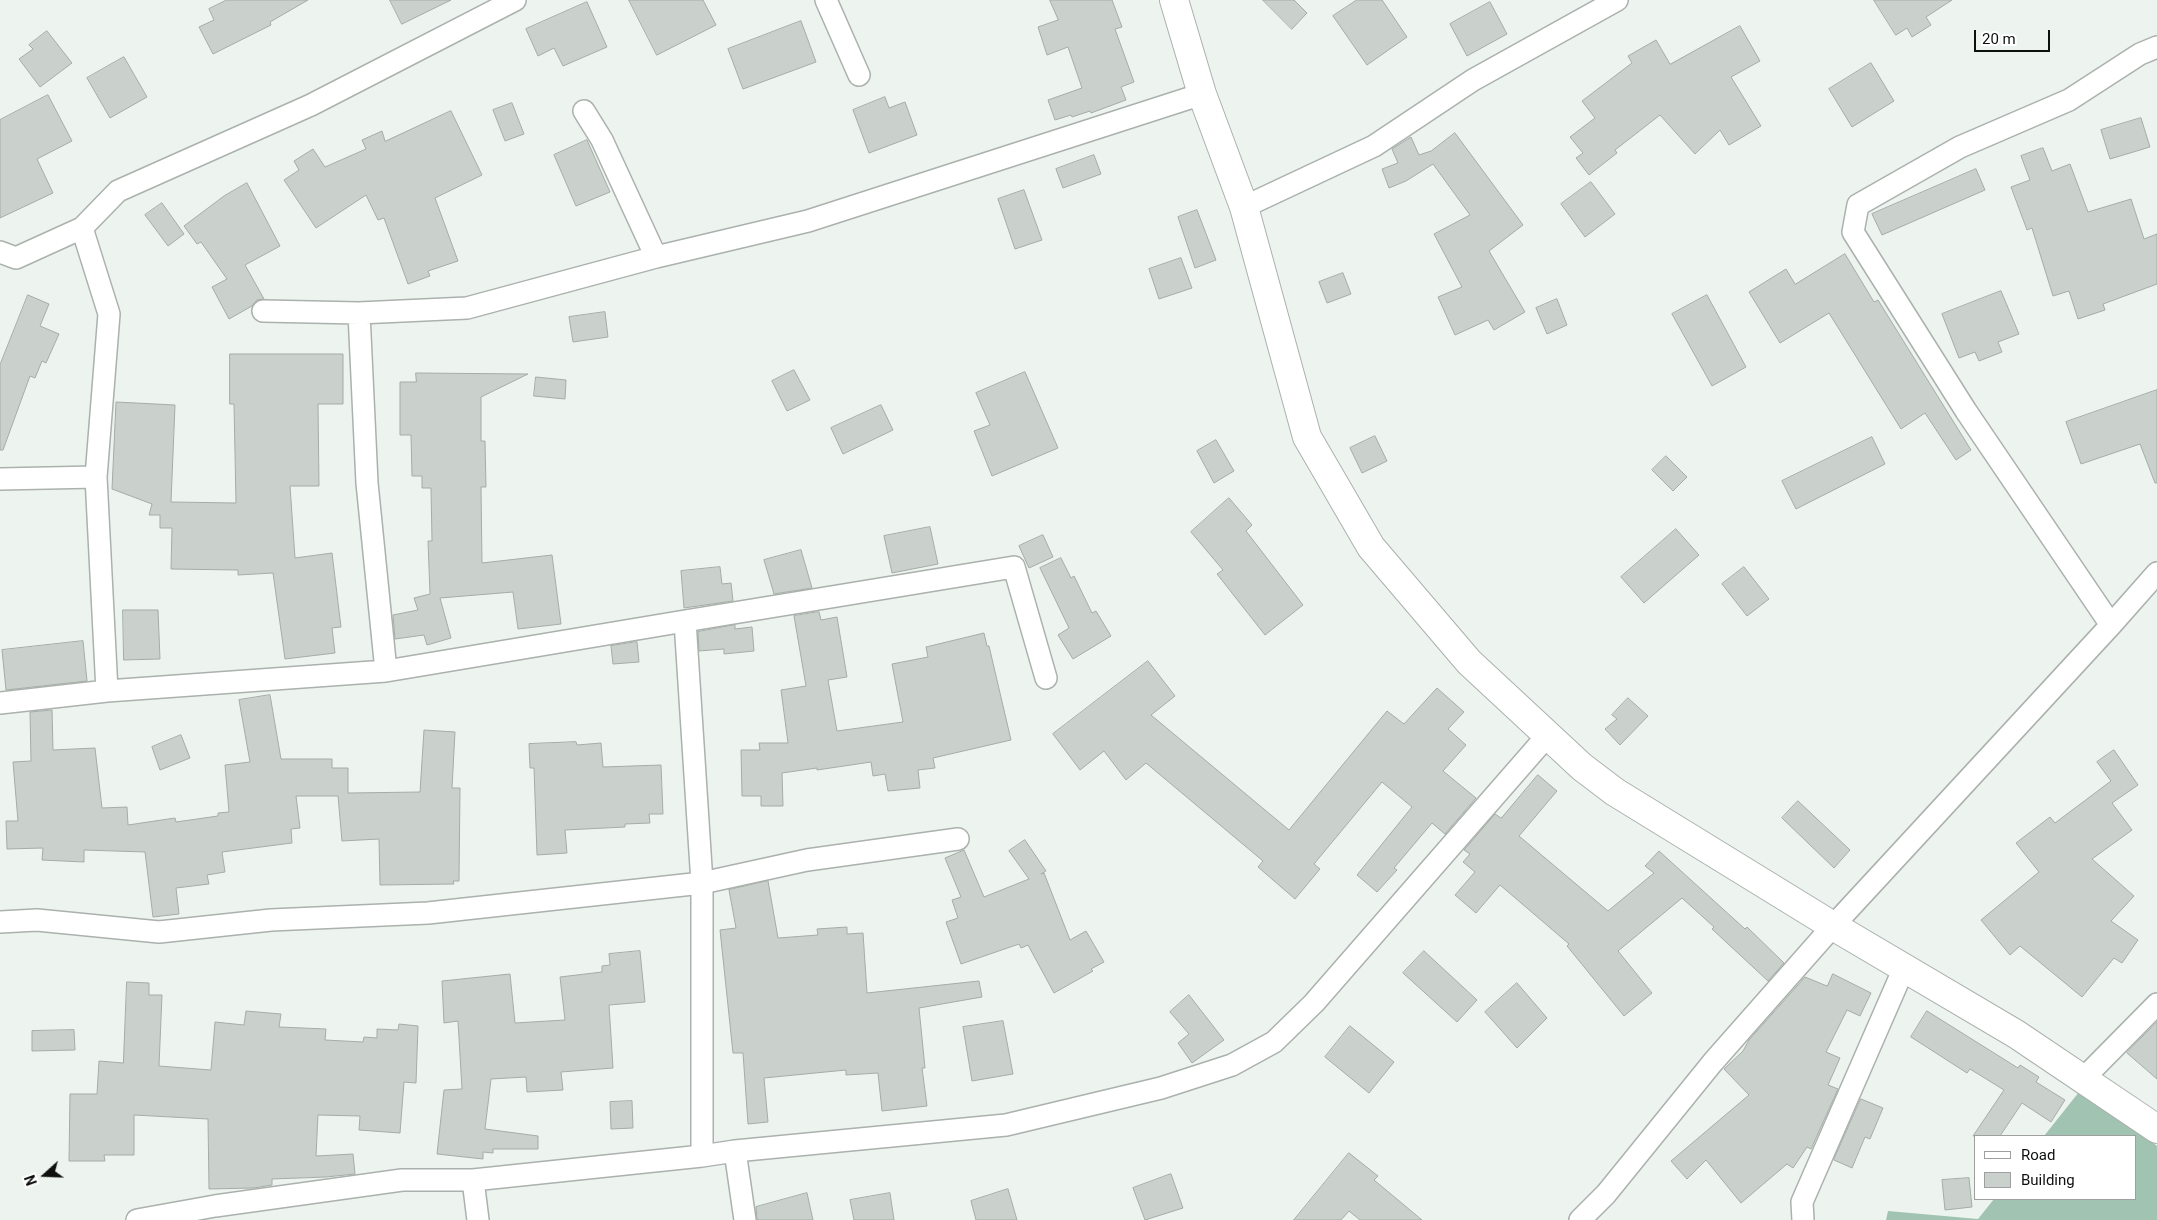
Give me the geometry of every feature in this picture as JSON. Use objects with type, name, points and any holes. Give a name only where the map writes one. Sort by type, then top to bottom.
[{"type":"main road","points":[[1174,0],[1202,94],[1244,207],[1308,437],[1371,547],[1468,662],[1582,767],[1615,792],[1833,926],[2016,1034],[2157,1129]]},
{"type":"street","points":[[0,252],[16,258],[82,228],[118,191],[311,105],[515,0]]},
{"type":"street","points":[[826,0],[860,76]]},
{"type":"street","points":[[1244,207],[1374,146],[1473,80],[1617,0]]},
{"type":"street","points":[[2111,625],[1966,411],[1853,232],[1858,206],[1960,146],[2069,100],[2140,54],[2157,47]]},
{"type":"street","points":[[263,311],[359,313],[467,308],[656,257],[808,221],[1202,94]]},
{"type":"street","points":[[584,111],[602,140],[656,257]]},
{"type":"street","points":[[82,228],[109,314],[96,477],[107,691]]},
{"type":"street","points":[[359,313],[366,483],[386,671]]},
{"type":"street","points":[[0,478],[96,477]]},
{"type":"street","points":[[0,703],[107,691],[386,671],[1014,567],[1046,678]]},
{"type":"street","points":[[1580,1220],[1606,1194],[1713,1062],[1833,926],[2157,573]]},
{"type":"street","points":[[685,622],[702,883],[702,1156]]},
{"type":"street","points":[[137,1220],[215,1206],[402,1180],[473,1180],[735,1151],[1006,1125],[1161,1088],[1232,1065],[1274,1042],[1314,1002],[1548,736]]},
{"type":"street","points":[[0,922],[37,920],[159,932],[271,920],[428,913],[702,883],[807,860],[958,839]]},
{"type":"street","points":[[1803,1220],[1802,1202],[1904,968]]},
{"type":"street","points":[[2083,1078],[2157,1004]]},
{"type":"street","points":[[735,1151],[745,1220]]},
{"type":"street","points":[[473,1180],[478,1220]]},
{"type":"green space","points":[[2083,1087],[2157,1146],[2157,1220],[1886,1220],[1888,1211],[1978,1219],[1993,1200],[2137,1200],[2137,1135],[2045,1135]]},
{"type":"building","points":[[227,0],[308,0],[270,22],[271,25],[213,54],[199,27],[214,20],[209,9]]},
{"type":"building","points":[[390,0],[451,0],[402,24]]},
{"type":"building","points":[[629,0],[703,0],[716,25],[657,55]]},
{"type":"building","points":[[1050,0],[1112,0],[1122,27],[1115,29],[1134,82],[1121,87],[1126,100],[1091,113],[1090,111],[1055,120],[1048,100],[1082,88],[1068,47],[1047,55],[1038,27],[1058,20]]},
{"type":"building","points":[[1263,0],[1294,0],[1307,13],[1292,29]]},
{"type":"building","points":[[1357,0],[1382,0],[1407,37],[1367,65],[1333,16]]},
{"type":"building","points":[[1874,0],[1952,0],[1926,17],[1931,25],[1912,37],[1907,28],[1896,35]]},
{"type":"building","points":[[587,2],[607,47],[563,66],[554,48],[538,56],[526,29]]},
{"type":"building","points":[[1490,2],[1507,34],[1467,56],[1450,24]]},
{"type":"building","points":[[801,21],[816,62],[743,89],[728,49]]},
{"type":"building","points":[[1740,26],[1760,61],[1731,77],[1761,126],[1729,145],[1720,130],[1695,154],[1660,115],[1615,150],[1617,153],[1589,175],[1576,158],[1583,153],[1570,137],[1595,118],[1582,101],[1632,63],[1628,56],[1656,40],[1670,64]]},
{"type":"building","points":[[47,31],[72,63],[40,87],[19,59],[33,49],[29,45]]},
{"type":"building","points":[[124,57],[147,97],[110,118],[87,78]]},
{"type":"building","points":[[1871,63],[1894,101],[1852,127],[1829,89]]},
{"type":"building","points":[[48,95],[72,141],[37,159],[53,193],[0,218],[0,120]]},
{"type":"building","points":[[885,97],[889,108],[905,102],[917,135],[869,153],[853,110]]},
{"type":"building","points":[[512,103],[524,134],[505,141],[493,110]]},
{"type":"building","points":[[451,111],[482,175],[435,198],[458,261],[428,271],[430,276],[408,284],[384,218],[378,220],[366,195],[316,228],[284,180],[299,170],[294,161],[313,149],[325,167],[366,149],[362,140],[382,131],[385,141]]},
{"type":"building","points":[[2141,118],[2150,147],[2110,159],[2101,130]]},
{"type":"building","points":[[1455,133],[1523,225],[1489,251],[1525,312],[1494,330],[1488,320],[1455,335],[1438,297],[1462,287],[1434,234],[1470,215],[1433,164],[1406,181],[1389,188],[1382,169],[1398,163],[1392,149],[1411,137],[1419,155],[1431,151]]},
{"type":"building","points":[[587,140],[610,192],[576,206],[554,155]]},
{"type":"building","points":[[2043,148],[2052,171],[2070,164],[2088,212],[2131,199],[2144,239],[2157,234],[2157,284],[2103,304],[2105,310],[2078,319],[2069,291],[2053,296],[2032,228],[2027,230],[2011,187],[2030,180],[2021,156]]},
{"type":"building","points":[[1094,155],[1101,174],[1063,188],[1056,169]]},
{"type":"building","points":[[1976,169],[1985,190],[1882,235],[1872,214]]},
{"type":"building","points":[[1591,182],[1615,214],[1585,237],[1561,204]]},
{"type":"building","points":[[247,183],[280,246],[245,265],[264,299],[257,300],[252,306],[229,319],[212,287],[227,279],[201,242],[197,244],[184,226],[224,196]]},
{"type":"building","points":[[1024,190],[1042,240],[1015,249],[998,199]]},
{"type":"building","points":[[162,203],[184,234],[168,246],[145,215]]},
{"type":"building","points":[[1197,210],[1216,260],[1195,268],[1178,217]]},
{"type":"building","points":[[1845,254],[1874,302],[1878,300],[1971,450],[1956,460],[1925,413],[1901,429],[1829,313],[1780,343],[1749,292],[1786,269],[1795,284]]},
{"type":"building","points":[[1181,258],[1192,288],[1159,299],[1149,269]]},
{"type":"building","points":[[1343,273],[1351,294],[1327,303],[1319,282]]},
{"type":"building","points":[[2001,291],[2019,334],[1998,342],[2002,352],[1979,361],[1975,352],[1959,358],[1942,314]]},
{"type":"building","points":[[28,295],[49,304],[40,326],[59,334],[46,363],[42,361],[35,378],[30,376],[3,450],[0,450],[0,365]]},
{"type":"building","points":[[1707,295],[1746,367],[1712,386],[1672,314]]},
{"type":"building","points":[[1557,299],[1567,325],[1547,334],[1536,308]]},
{"type":"building","points":[[605,312],[608,337],[573,342],[569,317]]},
{"type":"building","points":[[230,354],[343,354],[343,404],[318,404],[319,486],[290,486],[295,558],[332,553],[341,627],[332,628],[335,653],[285,659],[273,573],[238,575],[238,570],[171,569],[172,528],[160,528],[160,515],[149,515],[152,504],[112,489],[116,402],[175,405],[171,502],[236,503],[234,404],[230,404]]},
{"type":"building","points":[[794,370],[810,400],[787,411],[772,381]]},
{"type":"building","points":[[1025,372],[1058,448],[992,476],[974,431],[990,425],[976,393]]},
{"type":"building","points":[[416,373],[528,374],[481,397],[481,441],[485,441],[486,487],[481,487],[482,563],[552,555],[561,624],[518,629],[513,592],[440,598],[451,638],[427,645],[424,635],[395,639],[393,615],[418,610],[414,598],[430,594],[428,541],[432,541],[431,488],[422,488],[422,476],[412,476],[411,435],[400,435],[400,382],[416,382]]},
{"type":"building","points":[[536,377],[566,380],[565,399],[534,396]]},
{"type":"building","points":[[2157,390],[2157,483],[2155,483],[2140,444],[2081,464],[2066,422]]},
{"type":"building","points":[[881,405],[893,430],[843,454],[831,428]]},
{"type":"building","points":[[1375,436],[1387,461],[1362,473],[1350,448]]},
{"type":"building","points":[[1872,437],[1885,464],[1796,509],[1782,481]]},
{"type":"building","points":[[1216,440],[1234,471],[1214,483],[1197,451]]},
{"type":"building","points":[[1666,456],[1687,477],[1673,491],[1652,470]]},
{"type":"building","points":[[1229,498],[1252,525],[1246,531],[1303,605],[1265,635],[1217,574],[1223,570],[1191,532]]},
{"type":"building","points":[[930,527],[938,564],[892,573],[884,536]]},
{"type":"building","points":[[1676,529],[1699,555],[1644,603],[1621,577]]},
{"type":"building","points":[[1043,535],[1053,557],[1029,568],[1019,546]]},
{"type":"building","points":[[801,550],[812,588],[774,594],[764,560]]},
{"type":"building","points":[[1061,558],[1071,578],[1074,576],[1092,613],[1096,611],[1111,636],[1073,659],[1058,635],[1069,628],[1040,568]]},
{"type":"building","points":[[720,567],[722,584],[731,583],[733,601],[684,608],[681,571]]},
{"type":"building","points":[[1744,567],[1769,599],[1747,616],[1722,584]]},
{"type":"building","points":[[123,610],[158,610],[160,659],[124,660]]},
{"type":"building","points":[[819,612],[821,620],[837,617],[847,677],[828,680],[837,731],[903,722],[892,664],[928,657],[926,647],[984,633],[987,646],[989,646],[1011,740],[933,758],[935,768],[918,770],[920,788],[888,791],[885,774],[873,776],[871,762],[782,773],[783,806],[761,806],[761,796],[742,796],[741,750],[760,750],[759,743],[788,743],[781,690],[806,686],[794,616]]},
{"type":"building","points":[[735,625],[735,629],[752,627],[754,651],[724,654],[724,649],[699,651],[698,632]]},
{"type":"building","points":[[83,641],[87,681],[6,690],[2,650]]},
{"type":"building","points":[[637,642],[639,662],[613,664],[611,646]]},
{"type":"building","points":[[1148,661],[1175,696],[1151,715],[1289,830],[1387,711],[1404,724],[1437,688],[1464,712],[1448,729],[1466,745],[1443,771],[1476,798],[1445,834],[1432,823],[1394,868],[1397,870],[1377,892],[1357,875],[1412,807],[1382,782],[1314,864],[1320,869],[1295,899],[1258,867],[1263,861],[1146,763],[1126,780],[1104,751],[1080,770],[1053,734]]},
{"type":"building","points":[[270,695],[281,759],[332,759],[332,768],[348,768],[348,793],[420,792],[424,730],[455,732],[452,788],[460,788],[459,881],[453,881],[454,884],[380,885],[379,839],[342,841],[338,796],[296,796],[300,828],[291,829],[292,843],[222,852],[225,872],[207,875],[209,884],[176,888],[179,914],[153,917],[145,852],[84,850],[84,862],[42,860],[43,848],[7,849],[6,821],[18,821],[13,762],[31,761],[30,712],[52,710],[53,750],[95,748],[102,808],[127,807],[128,825],[175,818],[176,822],[218,816],[218,813],[229,812],[225,765],[250,762],[239,700]]},
{"type":"building","points":[[1628,698],[1648,716],[1620,745],[1605,729],[1617,719],[1612,715]]},
{"type":"building","points":[[181,735],[190,758],[160,770],[152,747]]},
{"type":"building","points":[[576,742],[577,745],[601,743],[603,767],[661,765],[663,814],[649,814],[650,823],[625,824],[625,827],[565,830],[567,853],[537,855],[534,768],[530,768],[529,744]]},
{"type":"building","points":[[2114,750],[2138,785],[2112,803],[2132,830],[2092,859],[2134,896],[2111,921],[2138,940],[2122,963],[2114,958],[2082,997],[2020,946],[2010,955],[1981,920],[2039,872],[2016,843],[2050,817],[2055,823],[2111,781],[2097,762]]},
{"type":"building","points":[[1538,775],[1557,791],[1519,836],[1608,911],[1654,873],[1645,866],[1659,851],[1745,929],[1747,927],[1784,963],[1768,981],[1682,898],[1618,951],[1652,993],[1624,1016],[1567,946],[1569,944],[1500,885],[1476,913],[1455,895],[1475,872],[1463,862],[1470,854],[1464,850],[1495,814],[1501,818]]},
{"type":"building","points":[[1798,801],[1850,850],[1834,868],[1782,818]]},
{"type":"building","points":[[1025,840],[1046,871],[1041,874],[1044,873],[1070,940],[1086,931],[1104,962],[1091,969],[1093,971],[1054,993],[1028,945],[1021,948],[1019,944],[961,964],[946,922],[958,918],[952,900],[961,897],[945,858],[964,850],[984,897],[1029,879],[1009,851]]},
{"type":"building","points":[[768,881],[778,938],[818,935],[817,929],[847,927],[847,934],[863,933],[867,993],[979,981],[982,997],[919,1008],[925,1068],[922,1068],[927,1106],[882,1111],[878,1073],[846,1075],[846,1070],[764,1078],[768,1122],[748,1124],[743,1053],[733,1053],[720,930],[736,928],[729,890]]},
{"type":"building","points":[[640,951],[645,1002],[609,1005],[613,1068],[561,1072],[563,1090],[527,1092],[526,1077],[491,1079],[485,1129],[538,1136],[538,1149],[493,1149],[493,1153],[483,1152],[483,1159],[437,1154],[444,1090],[462,1089],[458,1021],[444,1023],[442,981],[510,974],[515,1023],[565,1020],[560,977],[602,972],[602,966],[610,965],[609,954]]},
{"type":"building","points":[[1424,951],[1477,1000],[1457,1022],[1403,973]]},
{"type":"building","points":[[1833,974],[1871,993],[1860,1016],[1847,1010],[1826,1052],[1840,1058],[1828,1085],[1838,1089],[1811,1149],[1807,1147],[1793,1168],[1787,1164],[1741,1203],[1706,1160],[1687,1179],[1671,1161],[1749,1095],[1724,1069],[1743,1051],[1749,1040],[1805,977],[1827,986]]},
{"type":"building","points":[[127,982],[149,983],[149,995],[162,995],[159,1066],[211,1070],[215,1022],[244,1025],[246,1011],[281,1014],[279,1027],[326,1029],[325,1040],[363,1042],[364,1037],[377,1038],[377,1029],[398,1030],[399,1024],[418,1026],[416,1083],[404,1082],[400,1133],[359,1130],[360,1116],[318,1115],[316,1156],[353,1154],[355,1174],[272,1179],[272,1185],[254,1188],[209,1189],[208,1119],[134,1115],[134,1155],[104,1155],[105,1161],[69,1161],[70,1094],[97,1094],[99,1061],[123,1063]]},
{"type":"building","points":[[1517,983],[1547,1018],[1517,1048],[1485,1012]]},
{"type":"building","points":[[1189,995],[1224,1040],[1192,1063],[1178,1043],[1189,1034],[1170,1012]]},
{"type":"building","points":[[1927,1011],[2018,1068],[2020,1065],[2039,1077],[2036,1082],[2065,1100],[2051,1122],[2022,1103],[2001,1135],[1973,1136],[2004,1090],[1970,1069],[1967,1073],[1911,1037]]},
{"type":"building","points":[[1003,1021],[1013,1074],[972,1081],[963,1027]]},
{"type":"building","points":[[2157,1022],[2157,1079],[2127,1053]]},
{"type":"building","points":[[1350,1026],[1394,1062],[1369,1093],[1325,1057]]},
{"type":"building","points":[[74,1030],[75,1050],[32,1051],[32,1031]]},
{"type":"building","points":[[1861,1099],[1883,1108],[1870,1139],[1865,1137],[1852,1168],[1834,1160]]},
{"type":"building","points":[[632,1101],[633,1128],[611,1129],[610,1102]]},
{"type":"building","points":[[1349,1153],[1378,1176],[1374,1180],[1422,1220],[1360,1220],[1349,1211],[1341,1220],[1294,1220]]},
{"type":"building","points":[[1171,1174],[1183,1208],[1145,1220],[1133,1188]]},
{"type":"building","points":[[1969,1178],[1972,1207],[1945,1210],[1942,1180]]},
{"type":"building","points":[[1008,1189],[1017,1220],[976,1220],[971,1201]]},
{"type":"building","points":[[807,1193],[813,1220],[757,1220],[756,1207]]},
{"type":"building","points":[[890,1193],[894,1220],[854,1220],[850,1200]]}]
